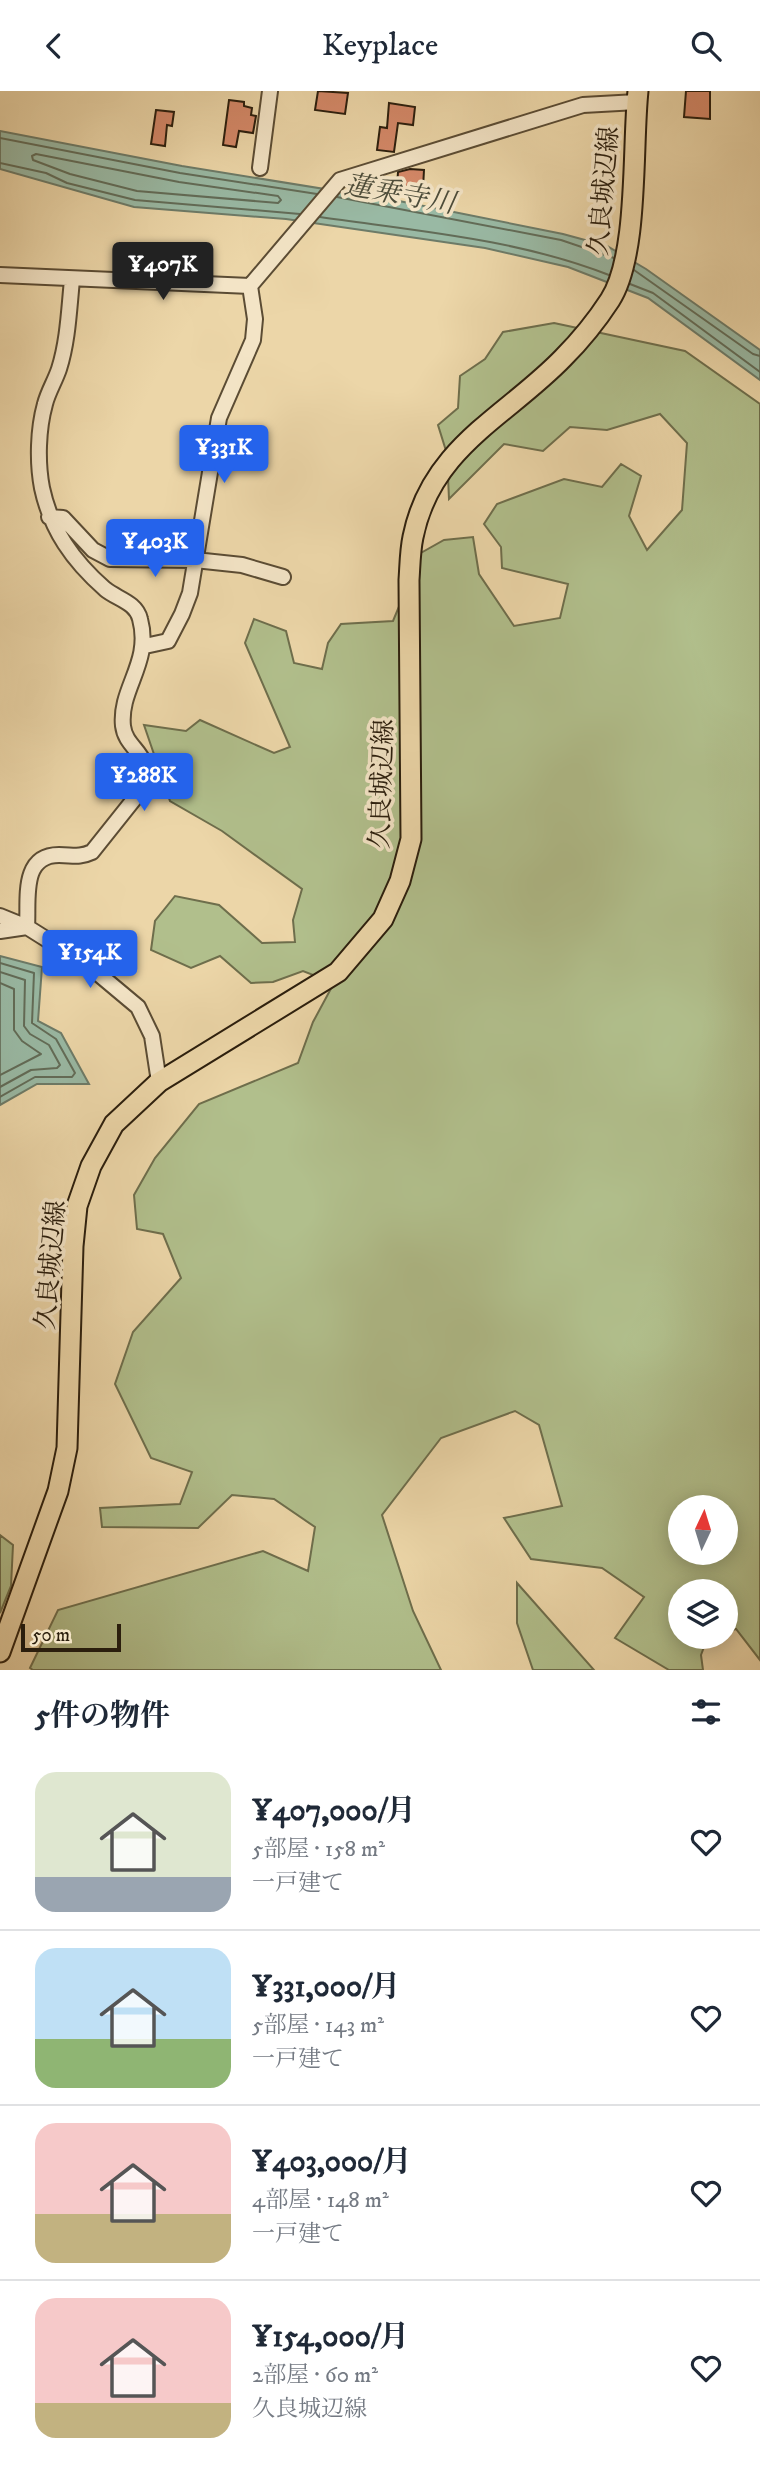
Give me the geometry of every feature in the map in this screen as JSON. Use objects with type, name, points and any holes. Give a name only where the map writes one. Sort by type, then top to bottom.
[{"type":"main road","name":"久良城辺線","points":[[0,1652],[58,1491],[67,1448],[77,1206],[91,1166],[114,1124],[159,1082],[338,972],[383,919],[400,881],[411,839],[409,580],[413,537],[426,498],[443,468],[467,438],[563,358],[611,299],[624,266],[638,97]]},
{"type":"street","points":[[260,168],[270,91]]},
{"type":"street","points":[[145,646],[167,641],[182,614],[195,560],[219,418],[253,340],[255,319],[250,286],[334,184],[349,176],[583,105],[638,97]]},
{"type":"street","points":[[0,275],[250,286]]},
{"type":"street","points":[[27,927],[26,890],[32,871],[43,858],[58,855],[80,858],[92,852],[143,788],[146,765],[123,729],[124,708],[145,646],[140,615],[131,604],[102,587],[67,549],[49,517],[40,472],[40,431],[45,403],[61,358],[72,280]]},
{"type":"street","points":[[49,517],[63,518],[93,550],[110,559],[195,560],[242,565],[282,577]]},
{"type":"street","points":[[0,916],[27,927],[89,966],[138,1007],[152,1036],[159,1082]]},
{"type":"street","points":[[0,931],[27,927]]},
{"type":"green space","points":[[554,323],[685,351],[760,404],[760,1660],[738,1632],[738,1579],[668,1579],[668,1649],[703,1649],[701,1655],[703,1670],[669,1670],[615,1638],[644,1597],[602,1568],[531,1559],[504,1518],[562,1506],[539,1425],[515,1411],[441,1438],[382,1515],[413,1611],[441,1670],[33,1670],[30,1668],[58,1610],[263,1551],[308,1571],[315,1527],[274,1499],[232,1495],[198,1528],[102,1527],[100,1508],[180,1504],[192,1472],[151,1458],[115,1384],[133,1332],[181,1278],[163,1234],[137,1229],[134,1195],[155,1158],[199,1104],[298,1063],[313,1022],[334,983],[303,971],[273,982],[251,983],[220,956],[191,968],[151,950],[155,921],[175,896],[219,905],[262,943],[295,942],[293,920],[302,889],[222,831],[170,801],[144,725],[186,731],[200,720],[274,753],[290,747],[245,643],[254,619],[286,631],[294,663],[322,669],[328,643],[341,624],[393,621],[403,597],[403,563],[444,540],[473,537],[479,574],[514,626],[560,618],[568,584],[502,568],[501,547],[484,524],[497,504],[564,479],[602,487],[621,464],[641,476],[629,516],[647,550],[682,510],[687,443],[660,414],[607,430],[570,427],[543,451],[504,444],[449,499],[447,454],[438,425],[458,408],[460,376],[485,359],[503,332]]},
{"type":"green space","points":[[0,1535],[13,1545],[11,1586],[0,1613]]},
{"type":"green space","points":[[517,1583],[594,1670],[533,1670],[517,1623]]},
{"type":"water","points":[[0,131],[182,166],[399,201],[563,234],[607,246],[646,269],[760,350],[760,380],[648,298],[568,267],[485,248],[286,219],[134,207],[0,169]]},
{"type":"water","points":[[0,956],[42,967],[38,1021],[61,1033],[89,1084],[37,1084],[0,1105]]},
{"type":"building","points":[[318,91],[348,93],[345,114],[315,110]]},
{"type":"building","points":[[686,91],[710,91],[710,119],[684,117]]},
{"type":"building","points":[[229,100],[244,102],[244,106],[252,108],[251,115],[256,116],[253,133],[239,131],[236,147],[223,145]]},
{"type":"building","points":[[389,103],[415,107],[413,125],[398,123],[394,152],[377,150],[380,127],[387,128]]},
{"type":"building","points":[[156,110],[174,112],[172,126],[167,125],[165,146],[151,144]]},
{"type":"building","points":[[424,170],[423,188],[397,186],[398,172]]},
{"type":"water label","name":"蓮乗寺川","points":[[400,193]]}]
